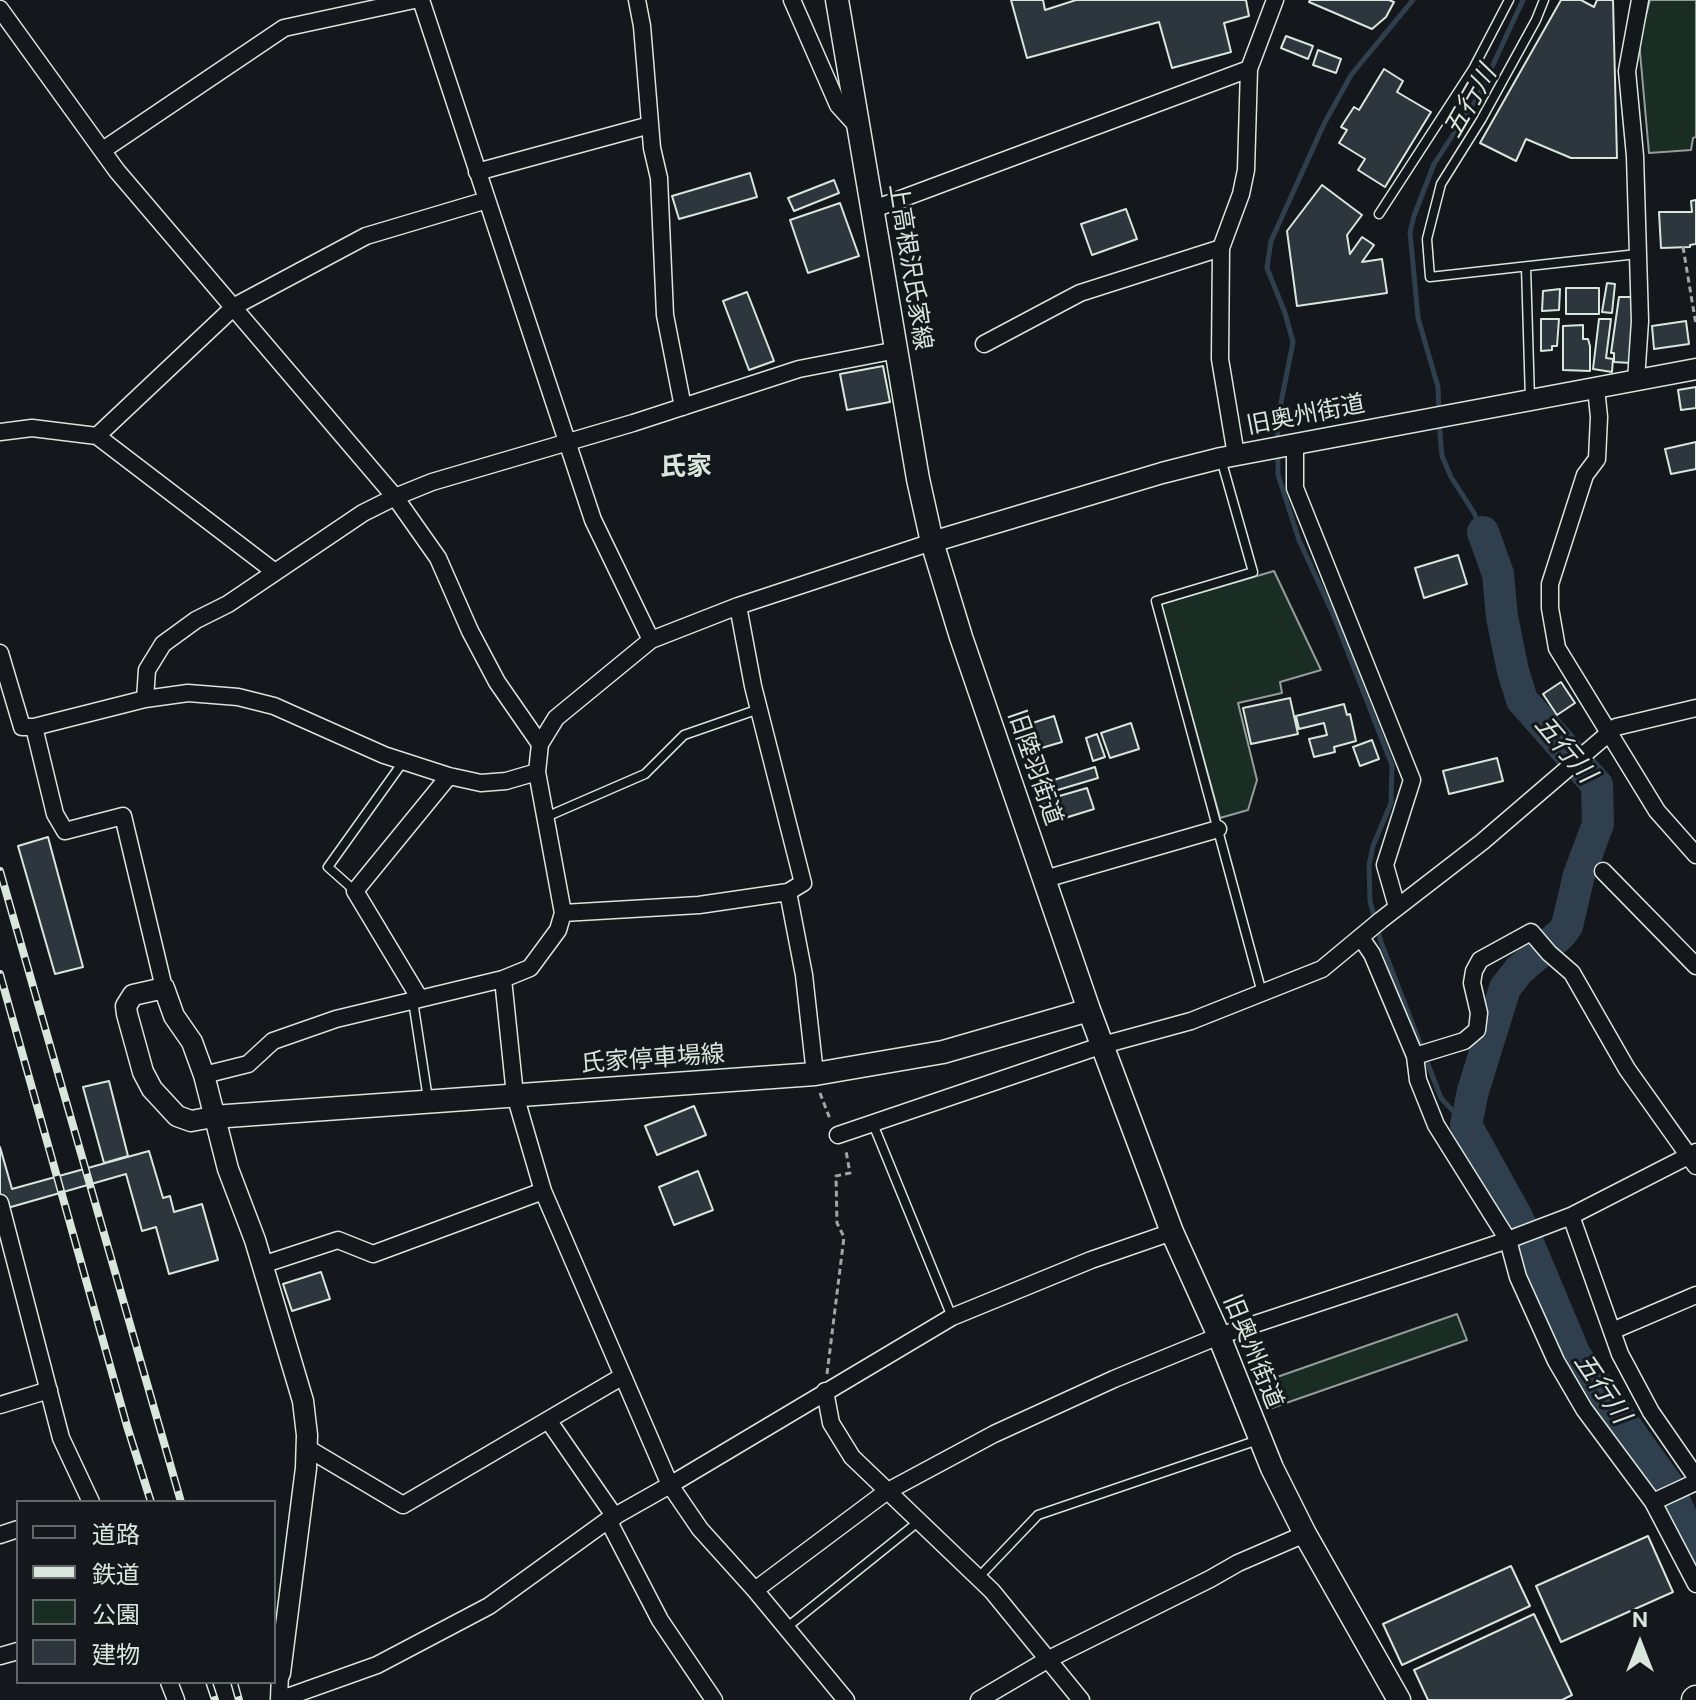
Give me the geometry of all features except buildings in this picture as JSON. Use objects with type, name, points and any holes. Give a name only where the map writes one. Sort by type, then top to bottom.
[{"type":"main road","name":"上高根沢氏家線","points":[[837,0],[918,479],[932,542]]},
{"type":"main road","name":"旧陸羽街道","points":[[932,542],[961,637],[1089,1010]]},
{"type":"main road","name":"旧奥州街道","points":[[1089,1010],[1172,1232],[1219,1336],[1260,1439],[1305,1534],[1399,1700]]},
{"type":"main road","name":"氏家停車場線","points":[[213,1117],[815,1074],[943,1052],[1089,1010]]},
{"type":"street","points":[[103,150],[284,28],[414,0]]},
{"type":"street","points":[[421,0],[593,520],[651,640]]},
{"type":"street","points":[[637,0],[650,125],[659,178],[665,315],[683,407]]},
{"type":"street","points":[[792,0],[838,105],[860,128]]},
{"type":"street","points":[[1228,457],[1220,359],[1221,248],[1241,194],[1246,170],[1249,69],[1275,0]]},
{"type":"street","points":[[1636,380],[1640,321],[1635,156],[1627,71],[1640,0]]},
{"type":"street","points":[[0,9],[117,171],[395,497],[438,558],[497,682],[540,744]]},
{"type":"street","points":[[874,209],[1249,69]]},
{"type":"street","points":[[477,172],[650,125]]},
{"type":"street","points":[[97,436],[235,306],[366,236],[487,200]]},
{"type":"street","points":[[984,344],[1080,293],[1221,248]]},
{"type":"street","points":[[145,699],[147,670],[163,644],[363,513],[395,497],[432,482],[809,366],[897,350]]},
{"type":"street","name":"旧奥州街道","points":[[932,542],[1162,473],[1228,457],[1696,369]]},
{"type":"street","points":[[1596,388],[1599,417],[1597,459],[1585,475],[1550,584],[1550,608],[1557,648],[1657,811],[1695,854]]},
{"type":"street","points":[[0,432],[32,428],[97,436],[275,572]]},
{"type":"street","points":[[1295,444],[1295,488],[1412,780],[1385,865],[1397,907]]},
{"type":"street","points":[[204,1075],[248,1064],[273,1041],[336,1019],[503,979],[530,968],[558,930],[563,913],[537,772],[540,744],[556,718],[651,640],[738,606],[932,542]]},
{"type":"street","points":[[563,913],[699,905],[788,892],[803,883],[759,709],[738,606]]},
{"type":"street","points":[[0,653],[22,727],[34,727],[145,699],[188,693],[274,706],[403,762],[449,776],[481,783],[506,781],[537,772]]},
{"type":"street","points":[[838,1135],[1103,1045],[1191,1021],[1322,969],[1482,842],[1616,727],[1696,708]]},
{"type":"street","points":[[34,727],[55,814],[65,831],[123,816],[164,988],[174,1016],[192,1042],[204,1075],[228,1169],[262,1265],[303,1401],[307,1448],[279,1700],[377,1665],[489,1606],[611,1518],[952,1317],[1091,1260],[1172,1232]]},
{"type":"street","points":[[417,1000],[355,891],[449,776]]},
{"type":"street","points":[[1045,879],[1218,829]]},
{"type":"street","points":[[1603,871],[1696,966]]},
{"type":"street","points":[[788,892],[804,975],[815,1074]]},
{"type":"street","points":[[1371,929],[1372,954],[1423,1054],[1418,1080],[1436,1125],[1511,1238],[1518,1277],[1556,1361],[1584,1409],[1656,1501],[1696,1584]]},
{"type":"street","points":[[755,1590],[886,1492],[1007,1428],[1219,1336],[1571,1216],[1694,1159],[1627,1069],[1572,973],[1531,932],[1480,960],[1472,983],[1479,1013],[1477,1030],[1464,1041],[1423,1054]]},
{"type":"street","points":[[503,979],[515,1095],[543,1191],[670,1485],[700,1529],[846,1700]]},
{"type":"street","points":[[164,988],[133,995],[126,1006],[143,1072],[152,1089],[177,1116],[191,1121],[213,1117]]},
{"type":"street","points":[[262,1265],[338,1240],[373,1254],[543,1191]]},
{"type":"street","points":[[0,1203],[61,1438],[90,1500]]},
{"type":"street","points":[[1571,1216],[1620,1354],[1691,1483],[1656,1501]]},
{"type":"street","points":[[0,1277],[18,1271]]},
{"type":"street","points":[[1612,1331],[1696,1295]]},
{"type":"street","points":[[307,1448],[403,1505],[623,1376]]},
{"type":"street","points":[[0,1405],[49,1390]]},
{"type":"street","points":[[825,1391],[831,1423],[852,1457],[992,1591],[1081,1700]]},
{"type":"street","points":[[548,1420],[611,1518],[660,1620],[714,1700]]},
{"type":"street","points":[[979,1700],[1047,1660],[1238,1563],[1305,1534]]},
{"type":"lane","points":[[1379,214],[1473,69],[1509,0]]},
{"type":"lane","points":[[1544,0],[1529,33],[1441,184],[1427,239],[1430,277],[1637,254]]},
{"type":"lane","points":[[1526,267],[1530,401]]},
{"type":"lane","points":[[1228,457],[1253,572],[1156,601],[1262,993]]},
{"type":"lane","points":[[546,817],[645,774],[684,735],[759,709]]},
{"type":"lane","points":[[355,891],[328,867],[403,762]]},
{"type":"lane","points":[[417,1000],[428,1101]]},
{"type":"lane","points":[[873,1124],[952,1317]]},
{"type":"lane","points":[[978,1578],[1038,1515],[1260,1439]]},
{"type":"lane","points":[[786,1628],[918,1522]]},
{"type":"path","points":[[1683,247],[1696,325]]},
{"type":"path","points":[[815,1074],[824,1107],[846,1150],[850,1173],[836,1176],[837,1223],[844,1237],[825,1391]]},
{"type":"green space","points":[[1650,0],[1696,0],[1696,137],[1693,138],[1691,150],[1649,153],[1639,41]]},
{"type":"green space","points":[[1274,571],[1321,670],[1280,682],[1282,693],[1238,703],[1257,780],[1248,810],[1220,818],[1161,604]]},
{"type":"green space","points":[[1457,1314],[1467,1340],[1266,1410],[1257,1384]]},
{"type":"waterway","points":[[1278,443],[1277,423],[1293,342],[1267,268],[1271,241],[1324,124],[1351,75],[1413,0]]},
{"type":"waterway","name":"五行川","points":[[1439,412],[1438,387],[1418,318],[1410,232],[1434,164],[1479,95],[1523,0]]},
{"type":"waterway","name":"五行川","points":[[1439,422],[1442,456],[1483,532]]},
{"type":"waterway","points":[[1278,453],[1278,475],[1299,540],[1333,614],[1392,765],[1391,803],[1373,846],[1369,865],[1370,901],[1381,942],[1441,1098],[1466,1125]]},
{"type":"waterway","name":"五行川","points":[[1483,532],[1498,574],[1502,617],[1522,700],[1597,785],[1598,824],[1579,875],[1567,926],[1519,970],[1505,988],[1473,1091],[1466,1125],[1518,1219],[1575,1355],[1667,1484],[1696,1549]]},
{"type":"railway","points":[[0,871],[180,1500]]},
{"type":"railway","points":[[0,974],[150,1500]]},
{"type":"railway","points":[[210,1684],[215,1700]]},
{"type":"railway","points":[[235,1684],[239,1700]]},
{"type":"district","name":"氏家","points":[[686,468]]}]
